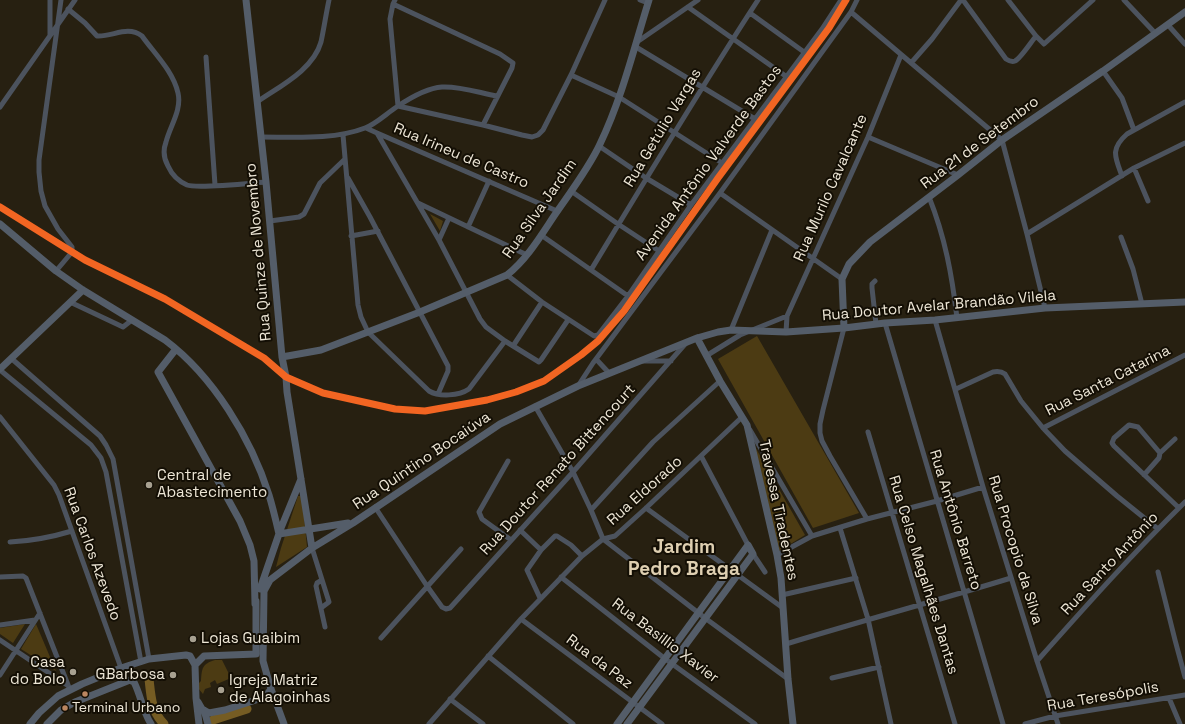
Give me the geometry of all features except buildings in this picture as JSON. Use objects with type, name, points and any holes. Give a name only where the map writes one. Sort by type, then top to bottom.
[{"type":"street","points":[[50,0],[50,36]]},
{"type":"street","points":[[56,271],[73,249],[71,244],[58,229],[45,206],[41,191],[39,166],[61,0]]},
{"type":"street","points":[[0,107],[75,0]]},
{"type":"street","name":"Rua Quinze de Novembro","points":[[246,0],[270,221],[282,357],[312,548]]},
{"type":"street","points":[[257,102],[302,71],[312,62],[321,43],[329,0]]},
{"type":"street","points":[[398,106],[483,125],[522,136],[532,137],[538,135],[571,75],[605,0]]},
{"type":"street","points":[[640,0],[649,1]]},
{"type":"street","points":[[698,0],[636,44],[755,120]]},
{"type":"street","name":"Rua Getúlio Vargas","points":[[591,270],[674,132],[758,0]]},
{"type":"street","name":"Avenida Antônio Valverde Bastos","points":[[568,320],[594,337],[598,335],[628,296],[691,205],[829,19],[840,0]]},
{"type":"street","points":[[856,2],[862,0]]},
{"type":"street","points":[[912,63],[962,0],[1006,59],[1010,62],[1019,58],[1036,36]]},
{"type":"street","points":[[1008,0],[1044,44],[1093,0]]},
{"type":"street","points":[[1124,0],[1155,33]]},
{"type":"street","name":"Rua Silva Jardim","points":[[282,357],[321,350],[420,312],[507,275],[517,266],[541,235],[599,146],[620,97],[649,1]]},
{"type":"street","points":[[398,106],[390,19],[394,2],[500,54],[513,63],[512,68],[483,125]]},
{"type":"street","name":"Avenida Antônio Valverde Bastos","points":[[578,386],[720,194],[851,12],[856,2]]},
{"type":"street","points":[[688,7],[786,77]]},
{"type":"street","points":[[68,9],[87,25],[97,36],[126,31],[136,32],[142,36],[169,73],[178,98],[177,112],[164,149],[167,165],[174,176],[191,186],[266,182]]},
{"type":"street","points":[[851,12],[1002,140],[1045,308]]},
{"type":"street","name":"Rua 21 de Setembro","points":[[842,279],[849,264],[870,242],[1002,140],[1103,72],[1185,12]]},
{"type":"street","points":[[750,13],[804,52]]},
{"type":"street","points":[[1168,25],[1185,44]]},
{"type":"street","name":"Rua Murilo Cavalcante","points":[[786,332],[787,316],[868,137],[901,55]]},
{"type":"street","points":[[206,57],[216,185]]},
{"type":"street","points":[[1103,72],[1124,103],[1134,130]]},
{"type":"street","points":[[571,75],[620,97],[722,163]]},
{"type":"street","points":[[261,137],[343,135],[366,128],[398,106],[422,93],[442,87],[497,96]]},
{"type":"street","points":[[1122,176],[1115,156],[1116,148],[1122,139],[1134,130],[1185,102]]},
{"type":"street","name":"Rua Irineu de Castro","points":[[366,128],[557,211]]},
{"type":"street","points":[[377,133],[418,202],[480,319],[486,327],[505,341],[539,362],[568,320],[507,275]]},
{"type":"street","points":[[343,135],[358,305],[361,317],[368,332],[429,391],[438,394],[464,392],[469,389],[505,341]]},
{"type":"street","points":[[868,137],[958,175]]},
{"type":"street","points":[[1027,234],[1134,168],[1185,143]]},
{"type":"street","points":[[599,146],[646,178],[691,205]]},
{"type":"street","points":[[270,221],[299,217],[304,214],[320,183],[345,159]]},
{"type":"street","points":[[1134,168],[1148,201]]},
{"type":"street","points":[[346,175],[378,231],[448,366],[448,371],[438,394]]},
{"type":"street","points":[[468,227],[489,181]]},
{"type":"street","points":[[571,191],[659,251]]},
{"type":"street","points":[[720,194],[842,279],[844,328],[823,410],[820,433],[830,456],[867,519]]},
{"type":"street","points":[[929,197],[939,222],[948,259],[957,318]]},
{"type":"street","points":[[418,202],[527,255]]},
{"type":"street","points":[[439,240],[449,218]]},
{"type":"street","points":[[0,224],[56,271],[83,290],[176,348],[198,371],[218,394],[234,420],[259,467],[269,495],[279,534]]},
{"type":"street","points":[[731,330],[772,230]]},
{"type":"street","points":[[351,236],[378,231]]},
{"type":"street","points":[[541,235],[628,296]]},
{"type":"street","points":[[1121,237],[1134,273],[1142,304]]},
{"type":"street","points":[[875,281],[872,284],[872,288],[876,324]]},
{"type":"street","points":[[83,290],[0,370],[91,445],[101,458],[106,472],[141,662]]},
{"type":"street","points":[[70,302],[123,327],[132,320]]},
{"type":"street","points":[[513,346],[542,302]]},
{"type":"street","name":"Rua Doutor Avelar Brandão Vilela","points":[[697,338],[731,330],[748,332],[786,332],[936,320],[1045,308],[1185,302]]},
{"type":"street","points":[[706,356],[724,344],[748,332],[787,316]]},
{"type":"street","name":"Rua Procopio da Silva","points":[[936,320],[983,487],[1058,724]]},
{"type":"street","name":"Rua Antônio Barreto","points":[[885,323],[1003,724]]},
{"type":"street","name":"Rua Quintino Bocaiúva","points":[[262,590],[280,571],[312,548],[354,522],[500,424],[578,386],[697,338]]},
{"type":"street","name":"Travessa Tiradentes","points":[[697,338],[720,381],[747,425],[781,578],[788,679],[793,724]]},
{"type":"street","name":"Rua Doutor Renato Bittencourt","points":[[427,586],[442,607],[446,609],[450,608],[573,472],[688,341]]},
{"type":"street","points":[[176,348],[158,372],[240,520],[249,540],[254,562],[256,654]]},
{"type":"street","name":"Rua Santa Catarina","points":[[1043,428],[1185,355]]},
{"type":"street","points":[[12,358],[100,436],[113,459],[149,660]]},
{"type":"street","points":[[596,360],[609,373]]},
{"type":"street","points":[[641,361],[671,361]]},
{"type":"street","points":[[956,389],[993,372],[999,371],[1005,374],[1021,401],[1043,428],[1065,451],[1158,529]]},
{"type":"street","points":[[591,510],[653,442],[720,381]]},
{"type":"street","points":[[535,406],[573,472],[591,510],[602,539],[698,613],[788,679]]},
{"type":"street","name":"Rua Carlos Azevedo","points":[[0,417],[54,485],[59,495],[121,668]]},
{"type":"street","name":"Rua Eldorado","points":[[602,539],[615,536],[742,417]]},
{"type":"street","points":[[747,425],[812,536]]},
{"type":"street","points":[[1160,453],[1136,426],[1129,425],[1114,438],[1112,443],[1179,508]]},
{"type":"street","name":"Rua Celso Magalhães Dantas","points":[[868,432],[955,724]]},
{"type":"street","points":[[1144,475],[1159,458],[1160,453],[1175,439]]},
{"type":"street","name":"Rua Eldorado","points":[[702,456],[748,545],[765,572]]},
{"type":"street","points":[[508,461],[479,512],[482,519],[511,540]]},
{"type":"street","points":[[255,604],[262,590],[272,553],[301,478]]},
{"type":"street","points":[[777,555],[812,536],[983,487]]},
{"type":"street","name":"Rua Santo Antônio","points":[[1037,661],[1106,584],[1185,502]]},
{"type":"street","points":[[375,508],[427,586]]},
{"type":"street","points":[[646,508],[783,608]]},
{"type":"street","points":[[279,534],[354,522]]},
{"type":"street","points":[[840,528],[868,619],[891,724]]},
{"type":"street","points":[[520,530],[541,550]]},
{"type":"street","points":[[10,542],[55,536],[72,531]]},
{"type":"street","points":[[540,598],[527,570],[541,550],[555,536],[571,545],[582,556]]},
{"type":"street","points":[[429,724],[540,598],[582,556],[602,539]]},
{"type":"street","points":[[617,724],[748,545]]},
{"type":"street","points":[[312,548],[329,602],[321,608]]},
{"type":"street","points":[[381,638],[461,549]]},
{"type":"street","points":[[272,553],[273,568],[276,571],[280,571]]},
{"type":"street","points":[[627,724],[753,554]]},
{"type":"street","points":[[1158,572],[1174,640],[1185,677]]},
{"type":"street","points":[[0,577],[24,576],[69,687]]},
{"type":"street","name":"Rua Basillio Xavier","points":[[561,577],[664,658],[673,663],[755,724]]},
{"type":"street","points":[[782,595],[856,578]]},
{"type":"street","points":[[786,644],[868,619],[920,606],[1011,578]]},
{"type":"street","points":[[322,580],[317,583],[316,586],[325,627]]},
{"type":"street","points":[[262,590],[263,660],[270,689],[284,724]]},
{"type":"street","points":[[0,675],[40,613]]},
{"type":"street","name":"Rua da Paz","points":[[521,619],[662,724]]},
{"type":"street","points":[[0,625],[35,620]]},
{"type":"street","points":[[0,640],[69,687]]},
{"type":"street","points":[[195,665],[202,657],[206,656],[256,654],[263,660]]},
{"type":"street","points":[[30,724],[39,713],[69,687],[141,662],[186,655],[190,656],[195,665],[196,698],[199,724]]},
{"type":"street","points":[[488,656],[574,724]]},
{"type":"street","points":[[832,678],[879,667]]},
{"type":"street","points":[[47,724],[62,710],[75,702],[130,680],[134,682],[151,724]]},
{"type":"street","points":[[204,710],[209,713],[225,710],[265,697],[270,689]]},
{"type":"street","name":"Rua Teresópolis","points":[[1024,724],[1055,716],[1185,695]]},
{"type":"street","points":[[196,698],[204,710],[208,724]]},
{"type":"street","points":[[1169,698],[1180,724]]},
{"type":"street","points":[[450,699],[483,724]]},
{"type":"shaded area","points":[[430,214],[443,221],[440,231]]},
{"type":"shaded area","points":[[757,336],[859,513],[813,528],[718,359]]},
{"type":"shaded area","points":[[754,445],[805,535],[779,551]]},
{"type":"shaded area","points":[[298,496],[302,496],[307,547],[276,567],[281,548]]},
{"type":"shaded area","points":[[25,624],[13,643],[0,634],[0,628]]},
{"type":"shaded area","points":[[36,624],[56,671],[21,649]]},
{"type":"shaded area","points":[[215,660],[222,660],[231,678],[217,684],[215,680],[210,683],[211,687],[205,689],[203,694],[198,688],[201,681],[202,670],[207,663]]},
{"type":"waterway","points":[[149,679],[154,709],[164,724]]},
{"type":"waterway","points":[[213,720],[247,709]]},
{"type":"transit line","points":[[0,207],[85,260],[165,299],[264,358],[286,377],[323,393],[395,409],[425,411],[487,400],[516,392],[544,381],[598,341],[624,311],[718,178],[829,28],[846,0]]},
{"type":"place","name":"Central de Abastecimento","points":[[149,485]]},
{"type":"place","name":"Lojas Guaibim","points":[[193,639]]},
{"type":"place","name":"Casa do Bolo","points":[[73,672]]},
{"type":"place","name":"GBarbosa","points":[[173,675]]},
{"type":"place","name":"Igreja Matriz de Alagoinhas","points":[[221,690]]},
{"type":"place","name":"Terminal Urbano","points":[[65,708]]},
{"type":"district","name":"Jardim Pedro Braga","points":[[684,559]]}]
